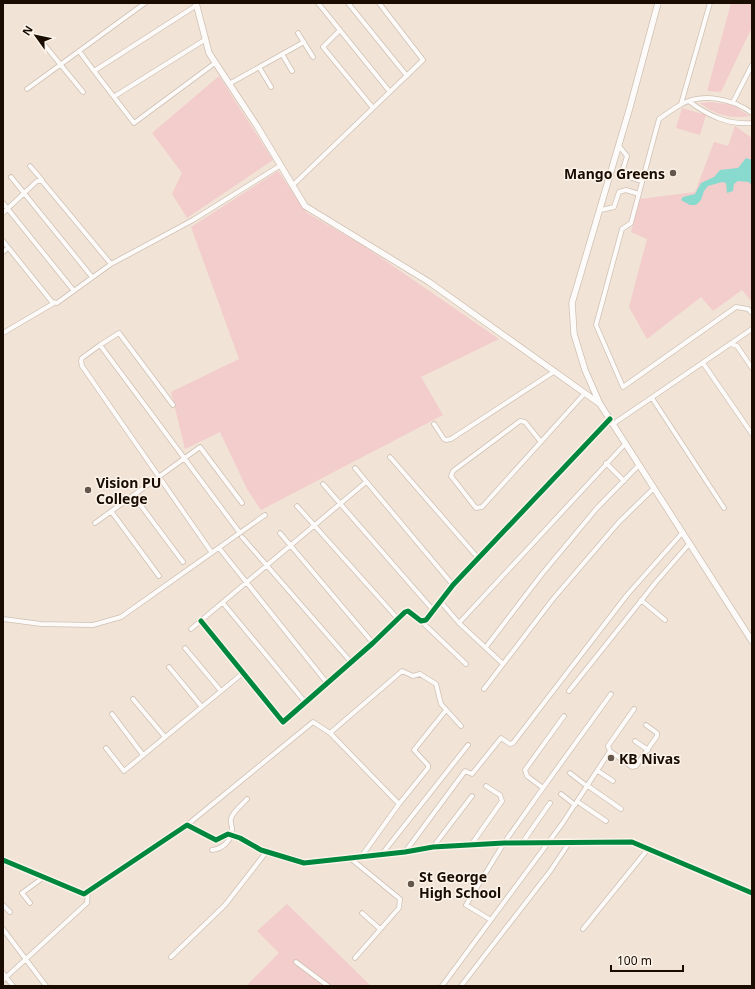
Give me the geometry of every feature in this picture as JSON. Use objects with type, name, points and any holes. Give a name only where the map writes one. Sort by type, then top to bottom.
[{"type":"street","points":[[27,89],[145,3]]},
{"type":"street","points":[[318,3],[390,92]]},
{"type":"street","points":[[348,3],[406,76]]},
{"type":"street","points":[[293,185],[424,60],[379,3]]},
{"type":"street","points":[[658,3],[619,146],[572,303],[574,334],[585,370],[600,404],[752,641]]},
{"type":"street","points":[[681,104],[710,3]]},
{"type":"street","points":[[94,71],[197,4],[209,53],[281,165],[305,206],[429,282],[600,404]]},
{"type":"street","points":[[340,30],[323,47],[373,108]]},
{"type":"street","points":[[298,33],[313,57]]},
{"type":"street","points":[[115,96],[206,39]]},
{"type":"street","points":[[42,42],[83,92]]},
{"type":"street","points":[[230,84],[304,42]]},
{"type":"street","points":[[79,51],[115,96],[133,123],[136,123],[215,63]]},
{"type":"street","points":[[282,54],[292,71]]},
{"type":"street","points":[[733,102],[752,65]]},
{"type":"street","points":[[259,67],[271,87]]},
{"type":"street","points":[[752,113],[733,102],[710,98],[681,104],[659,119],[631,223],[622,229],[596,325],[624,387],[736,307],[748,309],[752,314]]},
{"type":"street","points":[[690,102],[704,112],[722,120],[740,124],[752,123]]},
{"type":"street","points":[[619,146],[627,156],[623,169],[629,177],[642,181]]},
{"type":"street","points":[[3,333],[74,291],[111,264],[193,220],[281,165]]},
{"type":"street","points":[[30,166],[111,264]]},
{"type":"street","points":[[11,177],[92,277]]},
{"type":"street","points":[[3,213],[37,181],[42,181]]},
{"type":"street","points":[[600,210],[614,207],[618,192],[626,190],[638,194]]},
{"type":"street","points":[[3,203],[74,291]]},
{"type":"street","points":[[3,241],[54,303]]},
{"type":"street","points":[[3,252],[8,248]]},
{"type":"street","points":[[421,621],[426,620],[452,585],[612,421],[652,398],[752,329]]},
{"type":"street","points":[[173,405],[119,333],[82,358],[82,366],[212,553]]},
{"type":"street","points":[[731,344],[737,346],[752,368]]},
{"type":"street","points":[[100,345],[241,535],[266,566],[351,662]]},
{"type":"street","points":[[703,363],[752,434]]},
{"type":"street","points":[[434,424],[444,439],[451,439],[555,371]]},
{"type":"street","points":[[541,442],[525,422],[520,421],[453,471],[451,476],[476,508],[480,508],[541,442],[585,393]]},
{"type":"street","points":[[652,398],[724,508]]},
{"type":"street","points":[[459,624],[626,443]]},
{"type":"street","points":[[95,523],[133,494],[160,477],[200,447],[242,503]]},
{"type":"street","points":[[390,457],[478,558]]},
{"type":"street","points":[[606,463],[624,481]]},
{"type":"street","points":[[486,647],[587,520],[640,465]]},
{"type":"street","points":[[354,468],[452,585]]},
{"type":"street","points":[[191,629],[366,482]]},
{"type":"street","points":[[323,484],[433,610]]},
{"type":"street","points":[[484,688],[553,599],[609,534],[654,488]]},
{"type":"street","points":[[133,494],[183,562]]},
{"type":"street","points":[[297,506],[398,619]]},
{"type":"street","points":[[111,511],[158,576]]},
{"type":"street","points":[[3,619],[41,624],[93,625],[121,617],[219,548],[241,535],[265,515]]},
{"type":"street","points":[[405,852],[465,771],[472,774],[501,738],[510,744],[513,743],[627,595],[682,532]]},
{"type":"street","points":[[280,533],[373,643]]},
{"type":"street","points":[[569,691],[641,600],[690,543]]},
{"type":"street","points":[[219,548],[327,683]]},
{"type":"street","points":[[641,600],[665,620]]},
{"type":"street","points":[[440,601],[459,624],[502,663]]},
{"type":"street","points":[[223,602],[305,702]]},
{"type":"street","points":[[201,621],[283,722],[408,611],[421,621],[466,664]]},
{"type":"street","points":[[185,648],[220,691]]},
{"type":"street","points":[[169,667],[202,706]]},
{"type":"street","points":[[330,733],[402,670],[413,676],[420,674],[436,684],[440,702],[461,726]]},
{"type":"street","points":[[106,748],[124,770],[243,673]]},
{"type":"street","points":[[491,920],[466,905],[504,843],[611,694]]},
{"type":"street","points":[[134,699],[165,737]]},
{"type":"street","points":[[634,709],[610,742],[608,746],[610,751],[632,767],[636,766],[657,736],[657,733],[646,725]]},
{"type":"street","points":[[361,856],[399,804],[428,768],[428,765],[414,750],[446,710]]},
{"type":"street","points":[[112,714],[143,755]]},
{"type":"street","points":[[543,788],[527,776],[525,770],[564,716]]},
{"type":"street","points":[[3,860],[84,894],[187,825],[307,725],[313,722],[330,733],[399,804]]},
{"type":"street","points":[[635,741],[648,750]]},
{"type":"street","points":[[382,854],[468,745]]},
{"type":"street","points":[[442,986],[576,804],[610,751]]},
{"type":"street","points":[[598,770],[613,781]]},
{"type":"street","points":[[570,773],[621,809]]},
{"type":"street","points":[[471,845],[502,801],[500,795],[486,786]]},
{"type":"street","points":[[561,794],[606,821]]},
{"type":"street","points":[[433,847],[472,796]]},
{"type":"street","points":[[212,850],[221,848],[232,835],[231,820],[233,814],[247,800]]},
{"type":"street","points":[[522,843],[550,802]]},
{"type":"street","points":[[187,825],[216,840],[228,834],[267,851],[304,862],[405,852],[433,847],[504,843],[632,842],[752,893]]},
{"type":"street","points":[[461,986],[551,870],[569,843]]},
{"type":"street","points":[[582,928],[648,849]]},
{"type":"street","points":[[171,957],[225,905],[267,851]]},
{"type":"street","points":[[350,858],[400,899],[399,908],[355,958]]},
{"type":"street","points":[[30,904],[22,893],[44,877]]},
{"type":"street","points":[[5,978],[87,903],[88,891]]},
{"type":"street","points":[[3,905],[10,912]]},
{"type":"street","points":[[362,913],[380,929]]},
{"type":"street","points":[[3,929],[46,986]]},
{"type":"street","points":[[296,962],[328,986]]},
{"type":"street","points":[[3,973],[5,978],[13,986]]},
{"type":"shaded area","points":[[731,3],[752,3],[752,27],[721,92],[707,91]]},
{"type":"shaded area","points":[[219,76],[273,160],[187,218],[172,194],[182,173],[152,133]]},
{"type":"shaded area","points":[[711,102],[732,105],[750,116],[736,117],[724,115],[711,111],[700,103]]},
{"type":"shaded area","points":[[682,108],[706,115],[700,135],[676,128]]},
{"type":"shaded area","points":[[735,126],[752,138],[752,302],[742,290],[713,311],[701,297],[647,339],[629,307],[647,239],[631,232],[640,199],[695,192],[714,142],[728,146]]},
{"type":"shaded area","points":[[278,171],[307,213],[364,246],[499,339],[421,377],[443,415],[261,510],[247,489],[220,432],[185,449],[171,392],[239,359],[191,227]]},
{"type":"shaded area","points":[[287,904],[371,986],[246,986],[279,953],[257,931]]},
{"type":"water","points":[[746,158],[752,160],[752,186],[749,182],[738,181],[734,184],[733,191],[727,193],[726,183],[722,182],[708,186],[704,191],[701,200],[696,205],[690,205],[681,200],[683,197],[695,194],[701,183],[714,177],[720,170],[738,168]]},
{"type":"cycle path","points":[[201,621],[283,722],[373,643],[405,612],[408,611],[421,621],[426,620],[453,585],[610,419]]},
{"type":"cycle path","points":[[3,860],[84,894],[187,825],[216,840],[228,834],[240,838],[261,850],[304,863],[405,852],[433,847],[504,843],[632,842],[752,893]]},
{"type":"place","name":"Mango Greens","points":[[673,173]]},
{"type":"place","name":"Vision PU College","points":[[88,490]]},
{"type":"place","name":"KB Nivas","points":[[611,758]]},
{"type":"place","name":"St George High School","points":[[411,884]]}]
